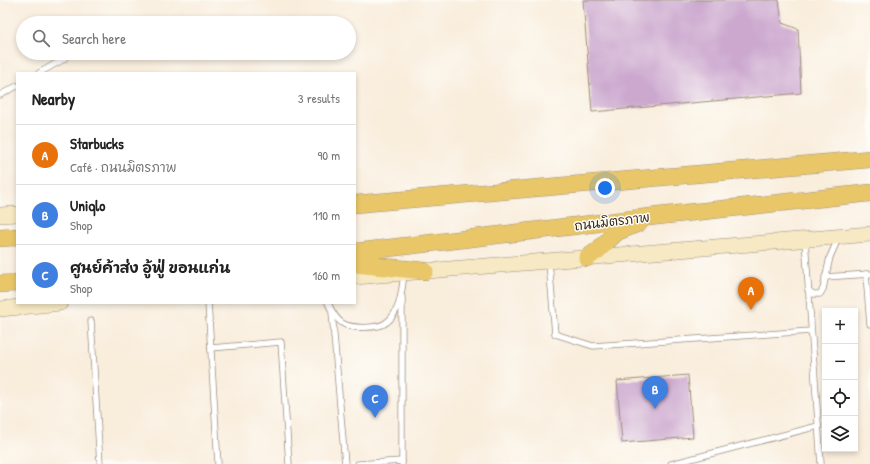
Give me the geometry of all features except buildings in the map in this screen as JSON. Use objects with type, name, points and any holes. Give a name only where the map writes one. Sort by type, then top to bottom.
[{"type":"main road","points":[[356,204],[870,159]]},
{"type":"main road","name":"ถนนมิตรภาพ","points":[[356,252],[658,216],[870,193]]},
{"type":"main road","points":[[0,215],[16,214]]},
{"type":"main road","points":[[587,258],[618,232],[658,216]]},
{"type":"main road","points":[[356,277],[870,234]]},
{"type":"main road","points":[[0,238],[16,237]]},
{"type":"main road","points":[[356,264],[425,271]]},
{"type":"main road","points":[[0,284],[16,283]]},
{"type":"main road","points":[[0,309],[50,304]]},
{"type":"lane","points":[[41,72],[62,60]]},
{"type":"lane","points":[[0,95],[16,87]]},
{"type":"lane","points":[[808,290],[813,294],[820,294],[823,289],[830,257],[840,237]]},
{"type":"lane","points":[[805,240],[821,464]]},
{"type":"lane","points":[[548,261],[556,334],[593,346],[811,331]]},
{"type":"lane","points":[[358,464],[402,462],[402,297],[404,273]]},
{"type":"lane","points":[[826,277],[868,274],[870,324]]},
{"type":"lane","points":[[332,312],[343,323],[369,328],[387,322],[395,312],[402,297]]},
{"type":"lane","points":[[208,304],[218,464]]},
{"type":"lane","points":[[328,304],[332,312],[345,464]]},
{"type":"lane","points":[[91,321],[100,464]]},
{"type":"lane","points":[[211,348],[281,342],[289,464]]},
{"type":"lane","points":[[671,464],[818,426]]},
{"type":"place","name":"Starbucks","points":[[751,310]]},
{"type":"place","name":"Uniqlo","points":[[655,409]]},
{"type":"place","name":"ศูนย์ค้าส่ง อู้ฟู่ ขอนแก่น","points":[[375,418]]}]
